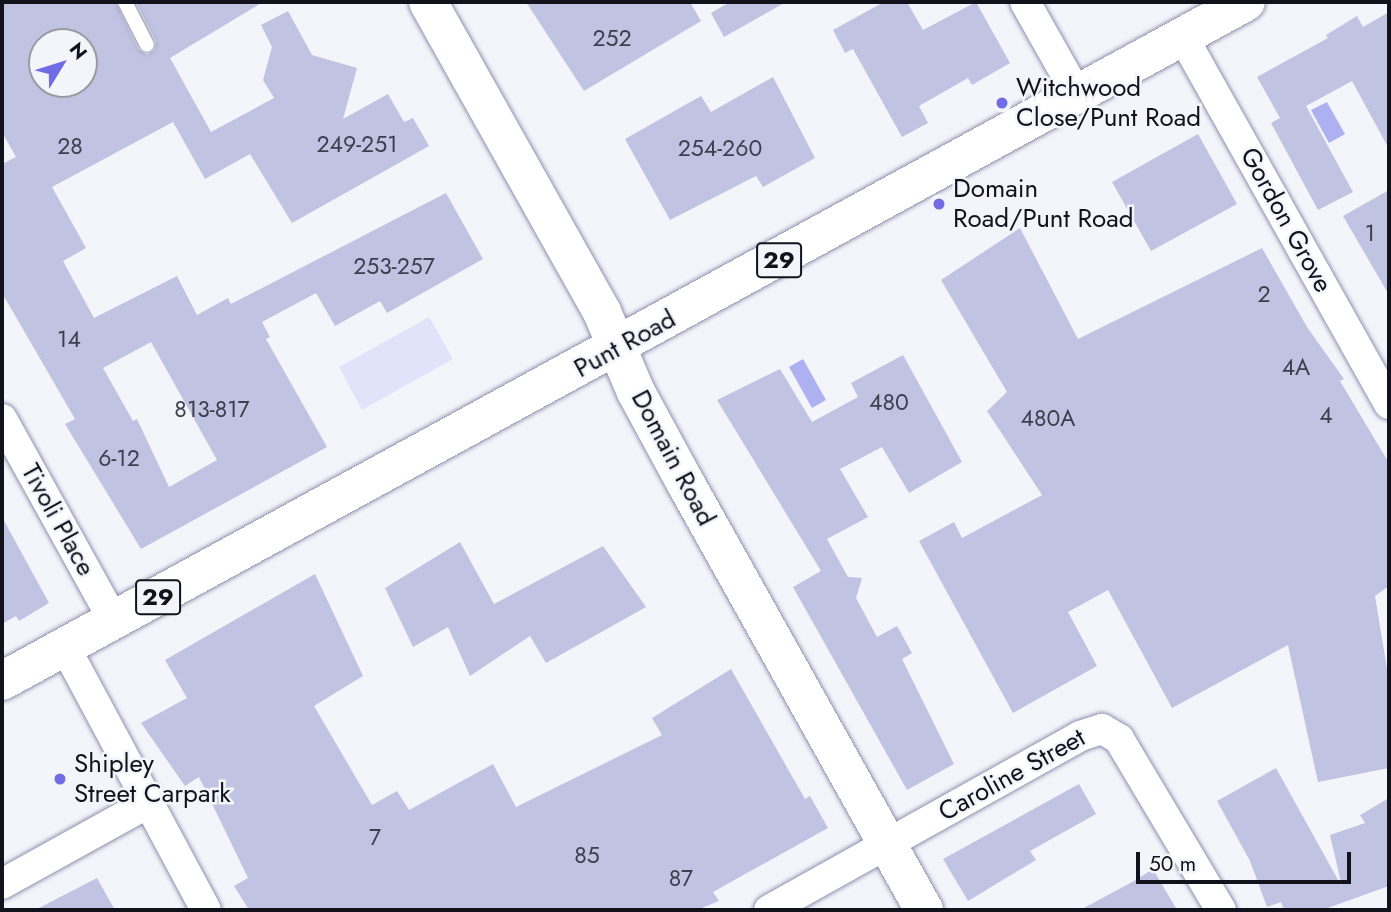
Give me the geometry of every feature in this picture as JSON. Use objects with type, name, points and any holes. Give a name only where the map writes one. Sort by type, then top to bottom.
[{"type":"main road","name":"Domain Road","points":[[428,2],[602,312],[648,414],[925,910]]},
{"type":"main road","name":"Punt Road","points":[[2,681],[1246,2]]},
{"type":"street","points":[[1025,2],[1078,96]]},
{"type":"street","name":"Gordon Grove","points":[[1182,37],[1389,404]]},
{"type":"street","name":"Tivoli Place","points":[[2,419],[114,621]]},
{"type":"street","points":[[65,647],[206,910]]},
{"type":"street","name":"Caroline Street","points":[[769,910],[1084,734],[1102,729],[1119,739],[1220,910]]},
{"type":"street","points":[[2,884],[148,803]]},
{"type":"lane","points":[[125,2],[148,45]]},
{"type":"shaded area","points":[[429,317],[453,359],[362,410],[339,367]]},
{"type":"water","points":[[1327,102],[1345,134],[1329,143],[1311,110]]},
{"type":"water","points":[[803,359],[826,400],[812,408],[789,367]]},
{"type":"building","points":[[2,2],[115,2],[138,49],[147,55],[155,50],[156,41],[136,2],[263,2],[170,58],[211,132],[274,98],[263,80],[272,47],[261,25],[288,11],[312,55],[357,68],[343,119],[388,94],[404,122],[413,118],[429,146],[292,223],[250,154],[205,179],[173,122],[52,187],[86,248],[63,261],[94,318],[177,276],[197,315],[228,298],[231,304],[446,193],[483,259],[387,313],[380,301],[335,326],[316,293],[262,322],[270,337],[266,339],[327,447],[141,549],[65,424],[75,419],[2,293],[2,164],[16,157],[2,132]],"holes":[[[151,342],[217,460],[169,487],[137,419],[133,421],[103,368]]]},
{"type":"building","points":[[526,2],[690,2],[701,21],[584,91]]},
{"type":"building","points":[[730,2],[786,2],[724,37],[711,13]]},
{"type":"building","points":[[884,2],[907,2],[923,30],[976,2],[1010,63],[972,85],[968,78],[919,106],[928,123],[902,137],[853,49],[845,53],[833,30]]},
{"type":"building","points":[[1389,12],[1389,149],[1352,81],[1306,106],[1353,192],[1318,210],[1271,123],[1280,118],[1257,77],[1328,38],[1326,35],[1357,16],[1363,27]]},
{"type":"building","points":[[773,77],[815,158],[763,187],[756,176],[670,220],[625,139],[701,96],[711,112]]},
{"type":"building","points":[[1198,134],[1237,204],[1151,251],[1112,182]]},
{"type":"building","points":[[1389,190],[1389,295],[1343,216]]},
{"type":"building","points":[[1020,228],[1078,339],[1262,248],[1307,327],[1344,379],[1340,381],[1389,463],[1389,586],[1375,596],[1389,681],[1389,768],[1318,782],[1288,645],[1172,708],[1108,590],[1068,612],[1097,666],[1013,713],[919,541],[954,522],[962,538],[1042,495],[987,411],[1007,392],[941,280]]},
{"type":"building","points":[[903,355],[962,462],[909,493],[882,447],[840,469],[868,517],[827,539],[848,577],[862,578],[856,598],[877,637],[897,626],[912,653],[902,659],[954,764],[907,790],[793,587],[821,571],[717,400],[780,369],[812,422],[858,397],[851,383]]},
{"type":"building","points":[[2,517],[49,603],[19,621],[16,616],[2,624]]},
{"type":"building","points":[[460,542],[494,604],[603,546],[646,607],[546,663],[530,636],[470,676],[448,627],[413,647],[385,588]]},
{"type":"building","points":[[315,574],[363,676],[314,706],[372,805],[397,791],[409,810],[493,764],[516,807],[662,735],[652,718],[731,669],[805,799],[810,796],[828,828],[713,892],[719,901],[697,910],[249,910],[234,886],[248,878],[199,777],[185,786],[141,723],[187,698],[165,660]]},
{"type":"building","points":[[1276,768],[1342,887],[1330,835],[1365,823],[1360,815],[1389,798],[1389,886],[1322,910],[1284,910],[1281,902],[1267,907],[1250,861],[1217,801]]},
{"type":"building","points":[[1079,784],[1096,814],[1030,851],[1036,860],[968,901],[943,859]]},
{"type":"building","points":[[1153,869],[1177,910],[1080,910],[1134,881]]},
{"type":"building","points":[[97,878],[115,910],[35,910]]},
{"type":"place","name":"Witchwood Close/Punt Road","points":[[1002,103]]},
{"type":"place","name":"Domain Road/Punt Road","points":[[939,204]]},
{"type":"place","name":"Shipley Street Carpark","points":[[60,779]]}]
